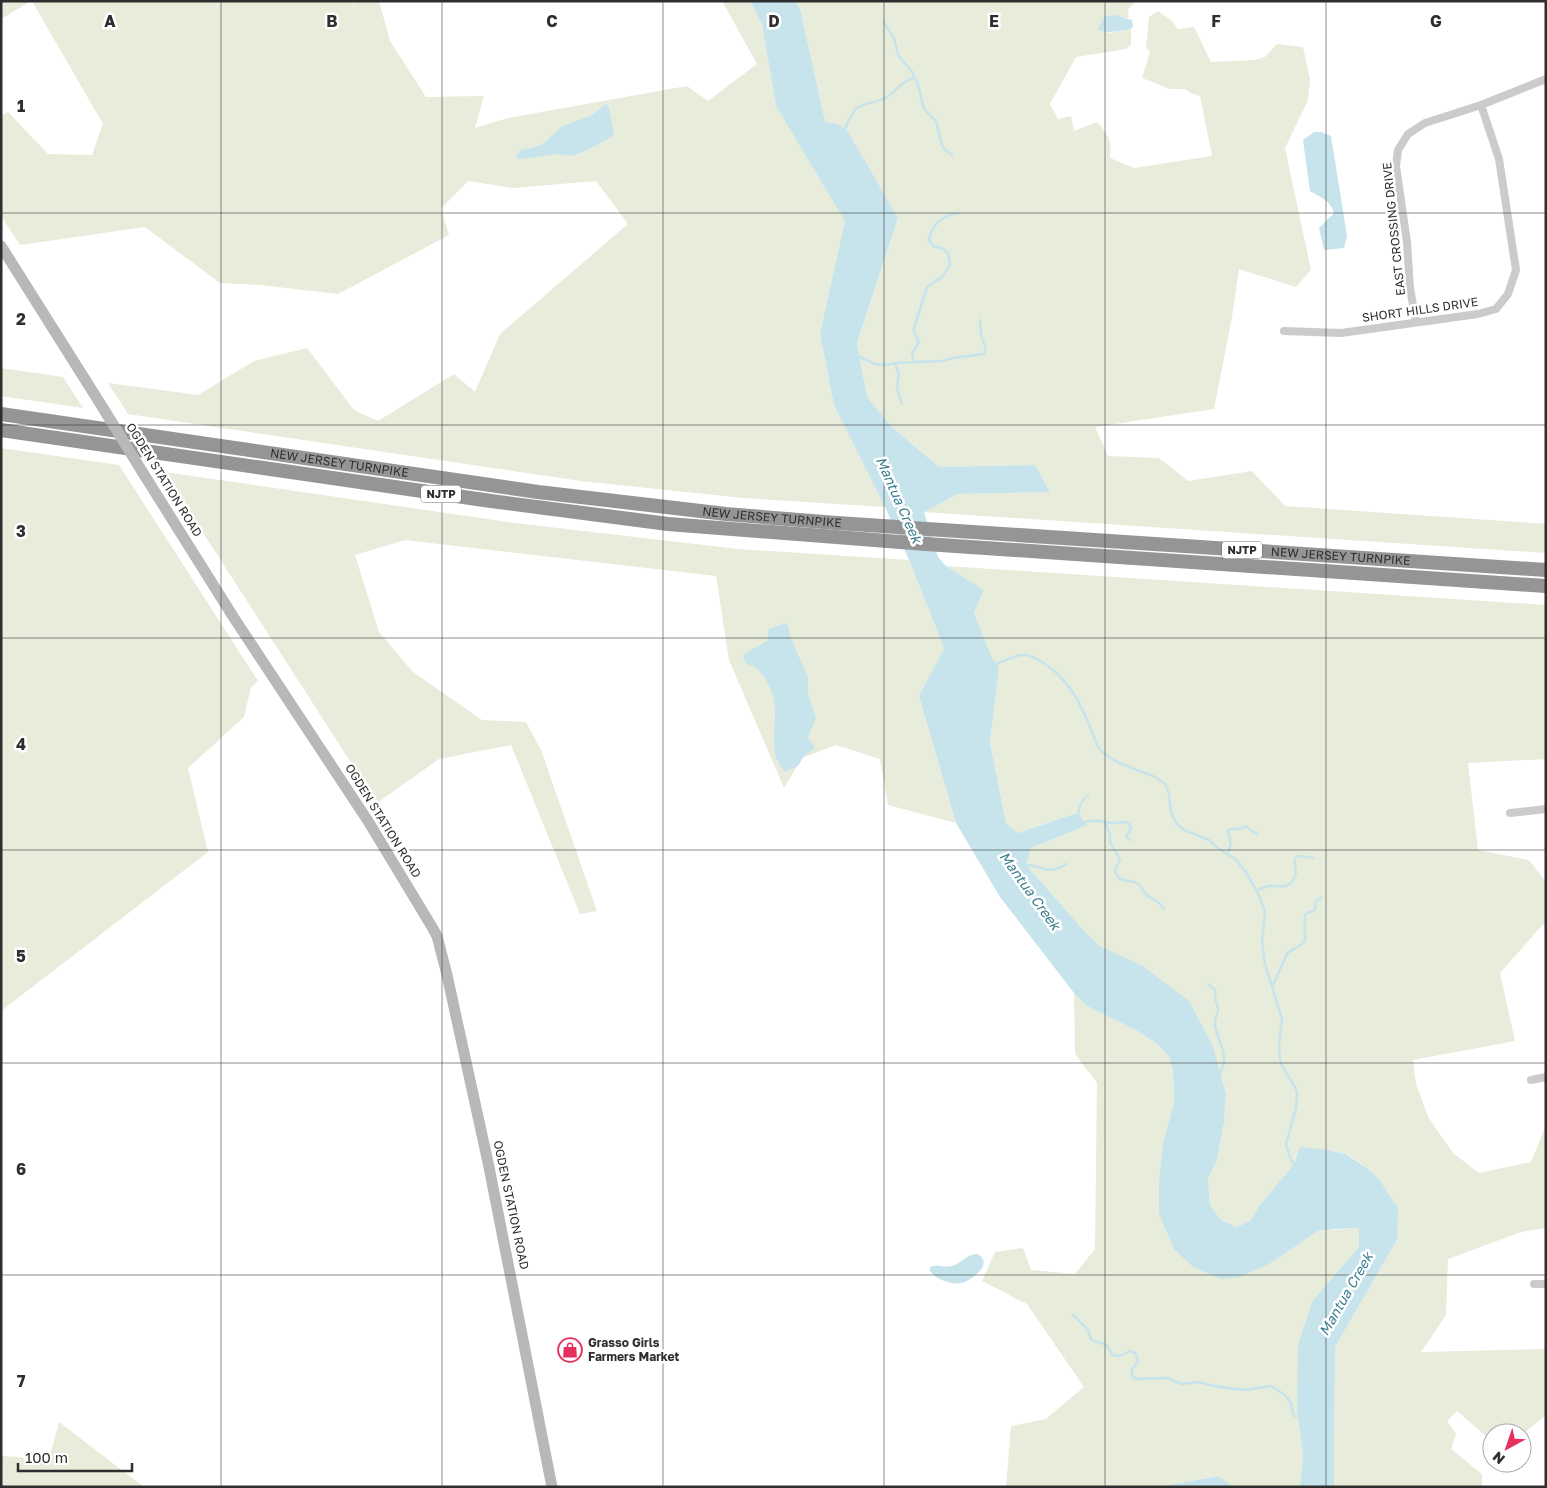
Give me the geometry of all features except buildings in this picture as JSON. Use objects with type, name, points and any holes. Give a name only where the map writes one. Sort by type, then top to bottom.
[{"type":"highway","name":"NEW JERSEY TURNPIKE","points":[[1,414],[538,492],[726,514],[878,526],[1546,570]]},
{"type":"highway","name":"NEW JERSEY TURNPIKE","points":[[1,430],[598,515],[678,524],[882,541],[1546,586]]},
{"type":"street","name":"EAST CROSSING DRIVE","points":[[1416,322],[1410,288],[1407,242],[1396,166],[1398,150],[1408,134],[1425,123],[1481,105],[1546,79]]},
{"type":"street","name":"SHORT HILLS DRIVE","points":[[1284,331],[1341,333],[1478,314],[1496,309],[1508,294],[1516,270],[1499,159],[1481,105]]},
{"type":"street","name":"OGDEN STATION ROAD","points":[[1,246],[234,618],[368,821],[432,926],[447,975],[489,1167],[552,1487]]},
{"type":"street","points":[[1510,813],[1546,809]]},
{"type":"street","points":[[1531,1080],[1546,1077]]},
{"type":"street","points":[[1534,1284],[1546,1284]]},
{"type":"green space","points":[[1,1],[31,1],[1,19]]},
{"type":"green space","points":[[32,1],[348,1],[354,4],[353,1],[379,1],[390,41],[426,97],[484,96],[475,128],[508,118],[687,86],[708,101],[757,64],[722,1],[750,1],[762,25],[776,106],[846,221],[820,334],[834,405],[885,507],[743,498],[581,481],[128,414],[108,383],[198,395],[254,361],[307,348],[354,410],[378,421],[454,374],[475,392],[500,334],[628,224],[596,181],[513,188],[468,181],[441,209],[449,235],[338,294],[260,285],[220,283],[145,227],[20,245],[1,216],[1,116],[8,112],[48,154],[92,155],[103,124]]},
{"type":"green space","points":[[795,1],[1136,1],[1128,9],[1129,18],[1109,16],[1108,33],[1131,29],[1131,45],[1126,49],[1076,57],[1050,104],[1058,119],[1071,116],[1074,131],[1097,122],[1109,138],[1110,158],[1134,168],[1212,156],[1200,96],[1185,89],[1170,89],[1142,78],[1150,52],[1146,48],[1149,17],[1158,11],[1172,21],[1178,29],[1194,27],[1211,62],[1254,60],[1265,57],[1277,44],[1303,47],[1310,80],[1308,100],[1285,148],[1311,270],[1296,287],[1239,269],[1232,317],[1214,409],[1095,427],[1108,456],[1159,458],[1188,481],[1252,471],[1285,506],[1546,524],[1546,553],[923,512],[958,494],[1050,492],[1035,465],[939,467],[893,428],[867,397],[857,343],[898,218],[840,125],[825,121],[800,8]]},
{"type":"green space","points":[[1,368],[63,377],[83,408],[1,396]]},
{"type":"green space","points":[[1,448],[119,465],[258,681],[251,687],[244,717],[188,768],[208,852],[1,1011]]},
{"type":"green space","points":[[164,472],[515,523],[738,549],[909,560],[944,648],[919,696],[956,823],[888,805],[880,759],[836,745],[802,758],[784,788],[729,660],[716,576],[405,540],[355,555],[379,632],[413,672],[482,720],[526,722],[541,750],[597,911],[580,914],[511,745],[439,759],[377,803]]},
{"type":"green space","points":[[946,566],[1546,605],[1546,759],[1468,763],[1478,850],[1529,860],[1546,882],[1546,921],[1500,973],[1515,1041],[1413,1060],[1416,1084],[1428,1117],[1453,1153],[1479,1173],[1531,1162],[1546,1129],[1546,1228],[1521,1232],[1448,1259],[1446,1315],[1421,1352],[1546,1349],[1546,1416],[1532,1426],[1532,1423],[1482,1423],[1482,1433],[1457,1411],[1447,1421],[1456,1434],[1451,1449],[1482,1474],[1482,1487],[1334,1487],[1335,1347],[1397,1240],[1365,1166],[1347,1154],[1322,1149],[1300,1148],[1294,1164],[1259,1206],[1251,1220],[1237,1227],[1221,1220],[1210,1205],[1208,1179],[1217,1160],[1224,1123],[1226,1094],[1213,1046],[1201,1025],[1118,956],[1100,946],[1087,934],[1026,865],[1031,848],[1086,825],[1077,813],[1018,833],[1006,823],[990,742],[999,669],[991,657],[974,613],[984,590]]},
{"type":"green space","points":[[1074,993],[1087,1006],[1136,1030],[1157,1044],[1168,1055],[1173,1070],[1174,1103],[1163,1142],[1159,1179],[1271,1263],[1318,1231],[1359,1228],[1359,1247],[1313,1300],[1297,1412],[1303,1455],[1300,1487],[1234,1487],[1217,1476],[1158,1487],[1006,1487],[1011,1426],[1046,1419],[1084,1387],[1027,1304],[982,1281],[995,1252],[1023,1248],[1031,1270],[1075,1274],[1095,1249],[1097,1083],[1075,1054]]},
{"type":"green space","points":[[59,1422],[144,1487],[1,1487],[1,1456],[49,1459]]},
{"type":"water","name":"Mantua Creek","points":[[750,1],[795,1],[800,8],[825,121],[840,125],[848,132],[898,218],[857,343],[867,397],[893,428],[939,467],[1035,465],[1050,492],[958,494],[924,512],[938,557],[946,566],[984,590],[974,613],[991,656],[999,669],[990,742],[1006,823],[1018,833],[1077,813],[1087,825],[1031,848],[1026,865],[1087,934],[1100,946],[1143,966],[1189,1001],[1213,1046],[1226,1094],[1224,1123],[1217,1160],[1208,1179],[1210,1205],[1221,1220],[1237,1227],[1251,1220],[1259,1206],[1294,1164],[1300,1147],[1346,1154],[1378,1178],[1398,1208],[1397,1240],[1335,1347],[1334,1487],[1300,1487],[1303,1455],[1297,1412],[1298,1345],[1313,1300],[1359,1247],[1359,1228],[1318,1231],[1271,1263],[1240,1277],[1221,1279],[1193,1267],[1174,1249],[1159,1214],[1159,1179],[1163,1142],[1174,1103],[1173,1070],[1168,1055],[1157,1044],[1136,1030],[1087,1006],[1074,993],[1000,897],[956,823],[919,696],[944,648],[909,560],[834,405],[820,334],[845,221],[776,106],[762,25]]},
{"type":"water","points":[[1115,15],[1132,20],[1133,26],[1131,29],[1110,32],[1098,29],[1105,16]]},
{"type":"water","points":[[606,104],[609,107],[613,136],[575,155],[557,154],[523,159],[517,158],[521,150],[543,144],[561,127],[592,115]]},
{"type":"water","points":[[1314,132],[1321,132],[1331,136],[1347,236],[1344,248],[1324,250],[1319,228],[1334,213],[1328,202],[1310,191],[1303,140]]},
{"type":"water","points":[[786,623],[808,678],[808,694],[816,718],[808,737],[815,746],[814,749],[804,756],[798,766],[785,772],[779,764],[774,745],[775,705],[772,693],[762,674],[755,667],[747,663],[743,657],[745,653],[767,641],[769,629]]},
{"type":"water","points":[[977,1254],[982,1257],[983,1266],[976,1275],[966,1282],[948,1282],[939,1279],[930,1271],[930,1267],[951,1266],[969,1256]]},
{"type":"water","points":[[1218,1476],[1234,1487],[1158,1487]]},
{"type":"waterway","points":[[884,23],[894,38],[898,55],[914,74],[913,78],[917,81],[924,109],[936,121],[944,149],[952,155]]},
{"type":"waterway","points":[[843,133],[857,108],[887,97],[909,79],[913,78]]},
{"type":"waterway","points":[[914,362],[912,353],[919,342],[914,328],[927,287],[942,277],[950,266],[948,253],[942,248],[933,246],[929,240],[930,235],[935,225],[943,218],[958,213]]},
{"type":"waterway","points":[[858,356],[875,364],[886,365],[942,361],[984,354],[986,350],[981,334],[980,320]]},
{"type":"waterway","points":[[895,363],[899,374],[897,388],[902,404]]},
{"type":"waterway","points":[[995,665],[1013,657],[1027,655],[1040,661],[1055,672],[1072,690],[1102,752],[1115,761],[1155,777],[1165,784],[1169,794],[1171,813],[1176,823],[1184,830],[1209,840],[1235,859],[1246,872],[1257,891],[1265,911],[1262,943],[1265,964],[1282,1019],[1279,1044],[1280,1059],[1297,1093],[1296,1108],[1286,1144],[1294,1165]]},
{"type":"waterway","points":[[1079,818],[1080,805],[1088,795]]},
{"type":"waterway","points":[[1081,824],[1094,821],[1125,822],[1129,824],[1131,829],[1126,837],[1131,840]]},
{"type":"waterway","points":[[1108,822],[1106,826],[1110,834],[1110,842],[1120,860],[1115,870],[1117,875],[1121,880],[1138,884],[1147,895],[1164,909]]},
{"type":"waterway","points":[[1227,854],[1231,845],[1228,831],[1231,829],[1241,829],[1246,826],[1258,834]]},
{"type":"waterway","points":[[1257,891],[1268,886],[1290,884],[1296,874],[1296,857],[1314,858]]},
{"type":"waterway","name":"Mantua Creek","points":[[1025,865],[1054,870],[1066,864]]},
{"type":"waterway","points":[[1273,985],[1287,954],[1305,940],[1305,916],[1307,913],[1315,910],[1316,901],[1321,898]]},
{"type":"waterway","points":[[1208,984],[1215,990],[1218,1010],[1215,1025],[1224,1056],[1224,1062],[1218,1075]]},
{"type":"waterway","points":[[1073,1315],[1088,1330],[1091,1339],[1107,1346],[1112,1355],[1120,1356],[1130,1351],[1135,1353],[1138,1361],[1132,1370],[1132,1375],[1136,1379],[1167,1378],[1181,1384],[1199,1382],[1245,1390],[1271,1386],[1285,1395],[1291,1403],[1293,1414],[1299,1417]]},
{"type":"place","name":"Grasso Girls Farmers Market","points":[[570,1350]]}]
